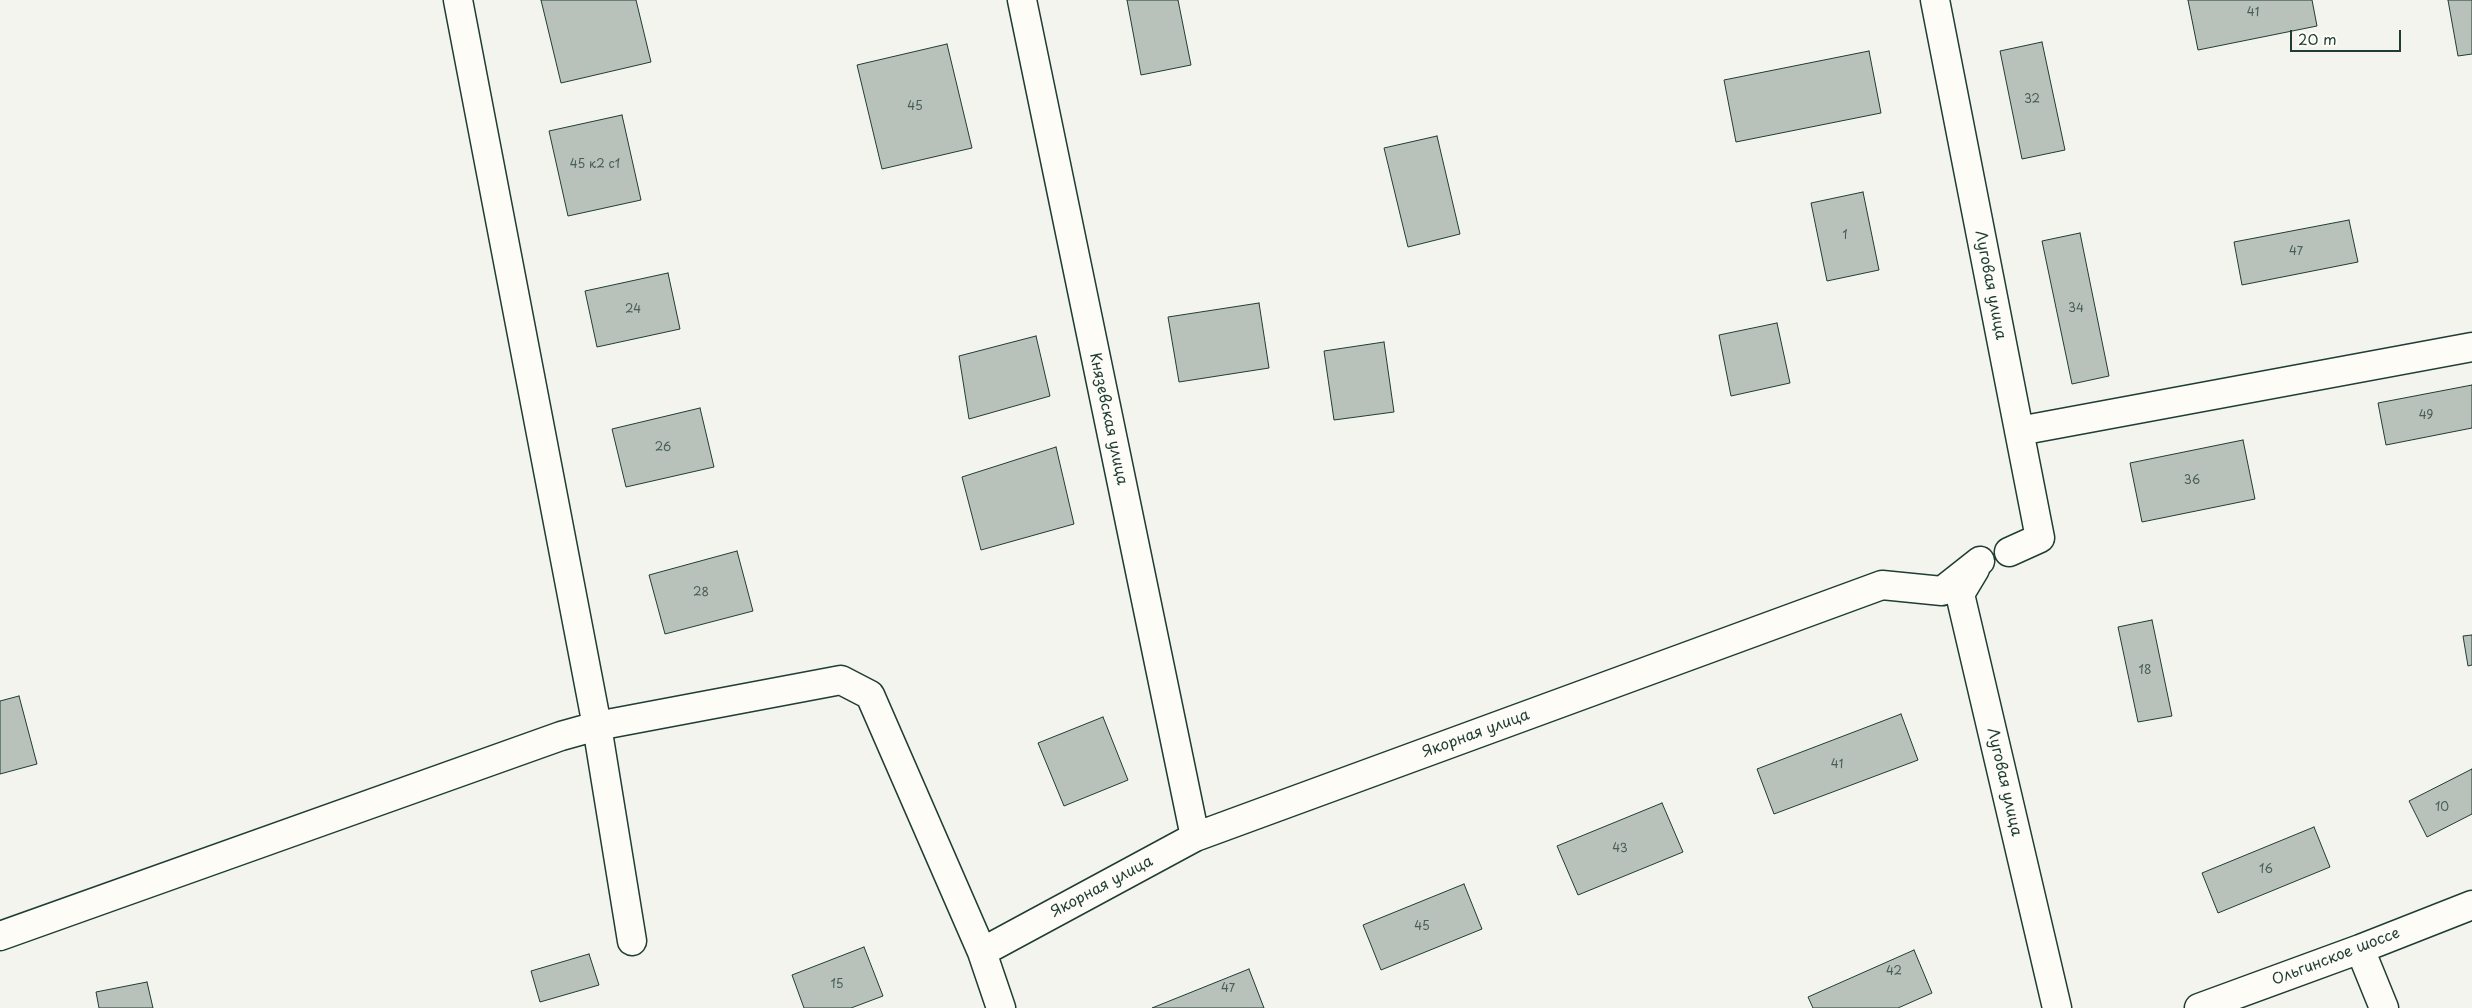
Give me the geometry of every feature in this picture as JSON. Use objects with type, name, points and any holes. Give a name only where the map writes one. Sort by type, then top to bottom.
[{"type":"street","points":[[458,0],[597,726],[632,941]]},
{"type":"street","name":"Князевская улица","points":[[1022,0],[1194,838]]},
{"type":"street","name":"Луговая улица","points":[[1934,0],[2040,538],[2010,552]]},
{"type":"street","points":[[2019,431],[2472,347]]},
{"type":"street","name":"Якорная улица","points":[[982,952],[1194,838],[1882,585],[1942,592],[1980,561]]},
{"type":"street","name":"Луговая улица","points":[[1980,561],[1960,594],[2056,1008]]},
{"type":"street","points":[[0,936],[561,736],[597,726],[840,680],[870,696],[982,952],[1000,1008]]},
{"type":"street","name":"Ольгинское шоссе","points":[[2199,1008],[2360,949],[2472,905]]},
{"type":"street","points":[[2360,949],[2384,1008]]},
{"type":"building","points":[[541,0],[636,0],[651,62],[561,83]]},
{"type":"building","points":[[1127,0],[1178,0],[1191,65],[1141,75]]},
{"type":"building","points":[[2188,0],[2312,0],[2317,26],[2198,50]]},
{"type":"building","points":[[2448,0],[2472,0],[2472,54],[2458,56]]},
{"type":"building","points":[[2042,42],[2065,150],[2022,159],[2000,51]]},
{"type":"building","points":[[947,44],[972,148],[882,169],[857,65]]},
{"type":"building","points":[[1869,51],[1881,113],[1736,142],[1724,80]]},
{"type":"building","points":[[622,115],[641,200],[568,216],[549,131]]},
{"type":"building","points":[[1437,136],[1460,234],[1408,247],[1384,148]]},
{"type":"building","points":[[1863,192],[1879,270],[1827,281],[1811,203]]},
{"type":"building","points":[[2349,220],[2358,262],[2242,285],[2234,242]]},
{"type":"building","points":[[2080,233],[2109,376],[2072,384],[2042,241]]},
{"type":"building","points":[[668,273],[680,329],[597,347],[585,291]]},
{"type":"building","points":[[1259,303],[1269,368],[1179,382],[1168,317]]},
{"type":"building","points":[[1777,323],[1790,383],[1731,396],[1719,335]]},
{"type":"building","points":[[1036,336],[1050,396],[969,419],[959,356]]},
{"type":"building","points":[[1384,342],[1394,412],[1334,420],[1324,351]]},
{"type":"building","points":[[2472,385],[2472,428],[2386,445],[2378,403]]},
{"type":"building","points":[[700,408],[714,467],[626,487],[612,429]]},
{"type":"building","points":[[2243,440],[2255,499],[2142,522],[2130,463]]},
{"type":"building","points":[[1056,447],[1074,524],[981,550],[962,477]]},
{"type":"building","points":[[737,551],[753,611],[665,634],[649,575]]},
{"type":"building","points":[[2152,620],[2172,716],[2138,722],[2118,627]]},
{"type":"building","points":[[2472,635],[2472,665],[2468,666],[2463,636]]},
{"type":"building","points":[[19,696],[37,764],[0,774],[0,701]]},
{"type":"building","points":[[1901,714],[1918,760],[1774,814],[1757,769]]},
{"type":"building","points":[[1103,717],[1128,780],[1064,806],[1038,743]]},
{"type":"building","points":[[2472,769],[2472,814],[2427,837],[2409,801]]},
{"type":"building","points":[[1662,803],[1683,852],[1578,895],[1557,846]]},
{"type":"building","points":[[2314,827],[2330,867],[2218,913],[2202,873]]},
{"type":"building","points":[[1464,884],[1482,929],[1381,970],[1363,925]]},
{"type":"building","points":[[864,947],[883,996],[851,1008],[804,1008],[792,975]]},
{"type":"building","points":[[1914,950],[1932,993],[1898,1008],[1813,1008],[1808,997]]},
{"type":"building","points":[[589,954],[599,985],[540,1002],[531,971]]},
{"type":"building","points":[[1249,969],[1264,1008],[1152,1008]]},
{"type":"building","points":[[147,982],[153,1008],[99,1008],[96,992]]}]
